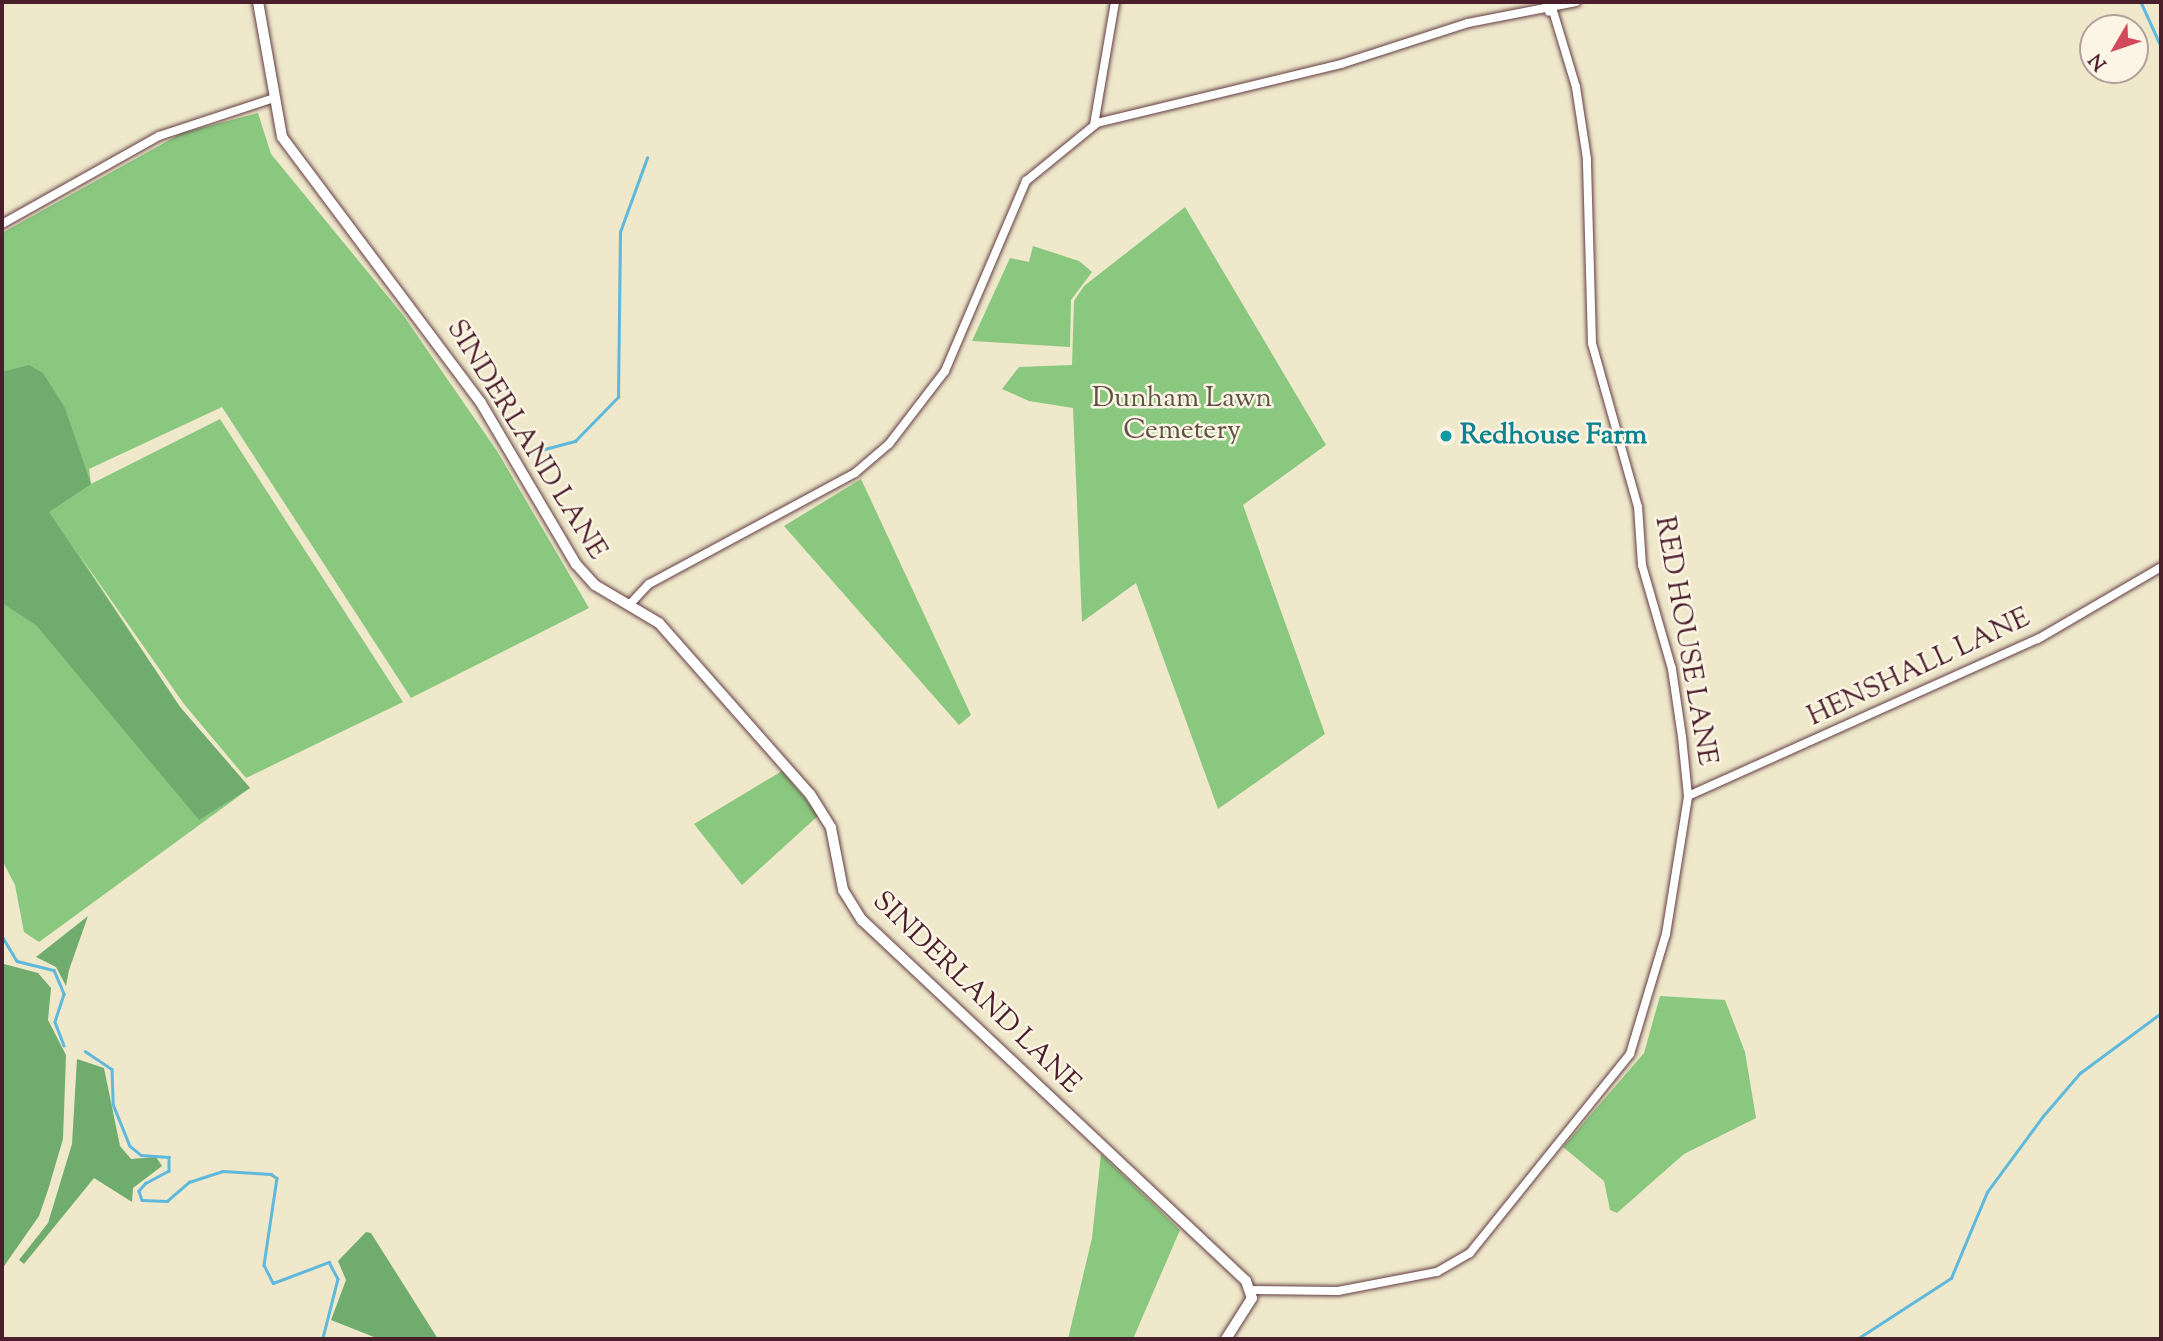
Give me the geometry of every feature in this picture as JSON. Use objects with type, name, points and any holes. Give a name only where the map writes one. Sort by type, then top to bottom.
[{"type":"street","name":"SINDERLAND LANE","points":[[258,2],[271,99],[297,161],[407,297],[481,403],[576,564],[595,585],[631,603],[675,640],[820,807],[838,878],[862,920],[1252,1290]]},
{"type":"street","points":[[1094,125],[1115,2]]},
{"type":"street","name":"RED HOUSE LANE","points":[[1252,1290],[1319,1293],[1423,1275],[1455,1265],[1481,1242],[1630,1054],[1667,934],[1688,796],[1672,669],[1648,594],[1638,507],[1592,343],[1587,159],[1576,87],[1546,2]]},
{"type":"street","points":[[631,603],[649,584],[855,472],[889,444],[944,371],[990,276],[1026,181],[1094,125],[1123,113],[1341,64],[1468,23],[1551,11],[1576,2]]},
{"type":"street","points":[[2,224],[180,127],[271,99]]},
{"type":"street","name":"HENSHALL LANE","points":[[1688,796],[2038,639],[2161,567]]},
{"type":"street","points":[[1226,1339],[1252,1290]]},
{"type":"green space","points":[[258,113],[271,154],[403,315],[497,451],[589,608],[411,698],[222,407],[89,469],[91,484],[220,419],[403,702],[246,778],[184,704],[78,553],[180,707],[250,788],[39,942],[24,932],[15,885],[2,860],[2,233],[182,133]]},
{"type":"green space","name":"Dunham Lawn Cemetery","points":[[1185,207],[1326,445],[1243,505],[1325,734],[1218,809],[1136,583],[1082,622],[1073,408],[1029,401],[1002,389],[1019,367],[1072,365],[1074,301],[1084,286]]},
{"type":"green space","points":[[1033,246],[1079,261],[1092,272],[1071,300],[1070,347],[972,341],[1010,258],[1029,262]]},
{"type":"green space","points":[[29,365],[43,373],[65,408],[91,484],[49,512],[180,707],[250,788],[199,820],[36,625],[2,603],[2,372]]},
{"type":"green space","points":[[861,479],[971,715],[959,725],[784,526]]},
{"type":"green space","points":[[782,771],[819,815],[742,885],[694,824]]},
{"type":"green space","points":[[88,916],[66,986],[56,967],[36,957]]},
{"type":"green space","points":[[4,964],[38,973],[51,988],[48,1020],[66,1055],[63,1139],[48,1190],[39,1216],[2,1269]]},
{"type":"green space","points":[[1660,996],[1725,1000],[1745,1052],[1756,1118],[1684,1154],[1617,1213],[1610,1210],[1604,1181],[1563,1147],[1644,1053]]},
{"type":"green space","points":[[77,1059],[104,1068],[120,1146],[131,1159],[156,1157],[162,1166],[133,1188],[132,1202],[94,1178],[24,1264],[19,1260],[48,1223],[72,1144]]},
{"type":"green space","points":[[1101,1154],[1180,1230],[1133,1339],[1068,1339],[1092,1238]]},
{"type":"green space","points":[[366,1232],[371,1233],[438,1339],[379,1339],[331,1320],[346,1280],[338,1261]]},
{"type":"waterway","points":[[2141,2],[2161,46]]},
{"type":"waterway","points":[[526,454],[575,441],[618,397],[620,232],[647,158]]},
{"type":"waterway","points":[[2,869],[2,906]]},
{"type":"waterway","points":[[2,936],[17,961],[54,970],[64,994],[55,1022],[64,1045]]},
{"type":"waterway","points":[[1857,1339],[1951,1278],[1987,1192],[2043,1116],[2080,1073],[2161,1013]]},
{"type":"waterway","points":[[85,1051],[112,1069],[113,1104],[130,1146],[141,1155],[169,1157],[169,1171],[146,1183],[139,1191],[142,1200],[167,1201],[189,1182],[222,1171],[271,1174],[277,1178],[264,1265],[273,1283],[329,1262],[338,1279],[323,1338],[351,1339]]},
{"type":"place","name":"Redhouse Farm","points":[[1446,436]]}]
